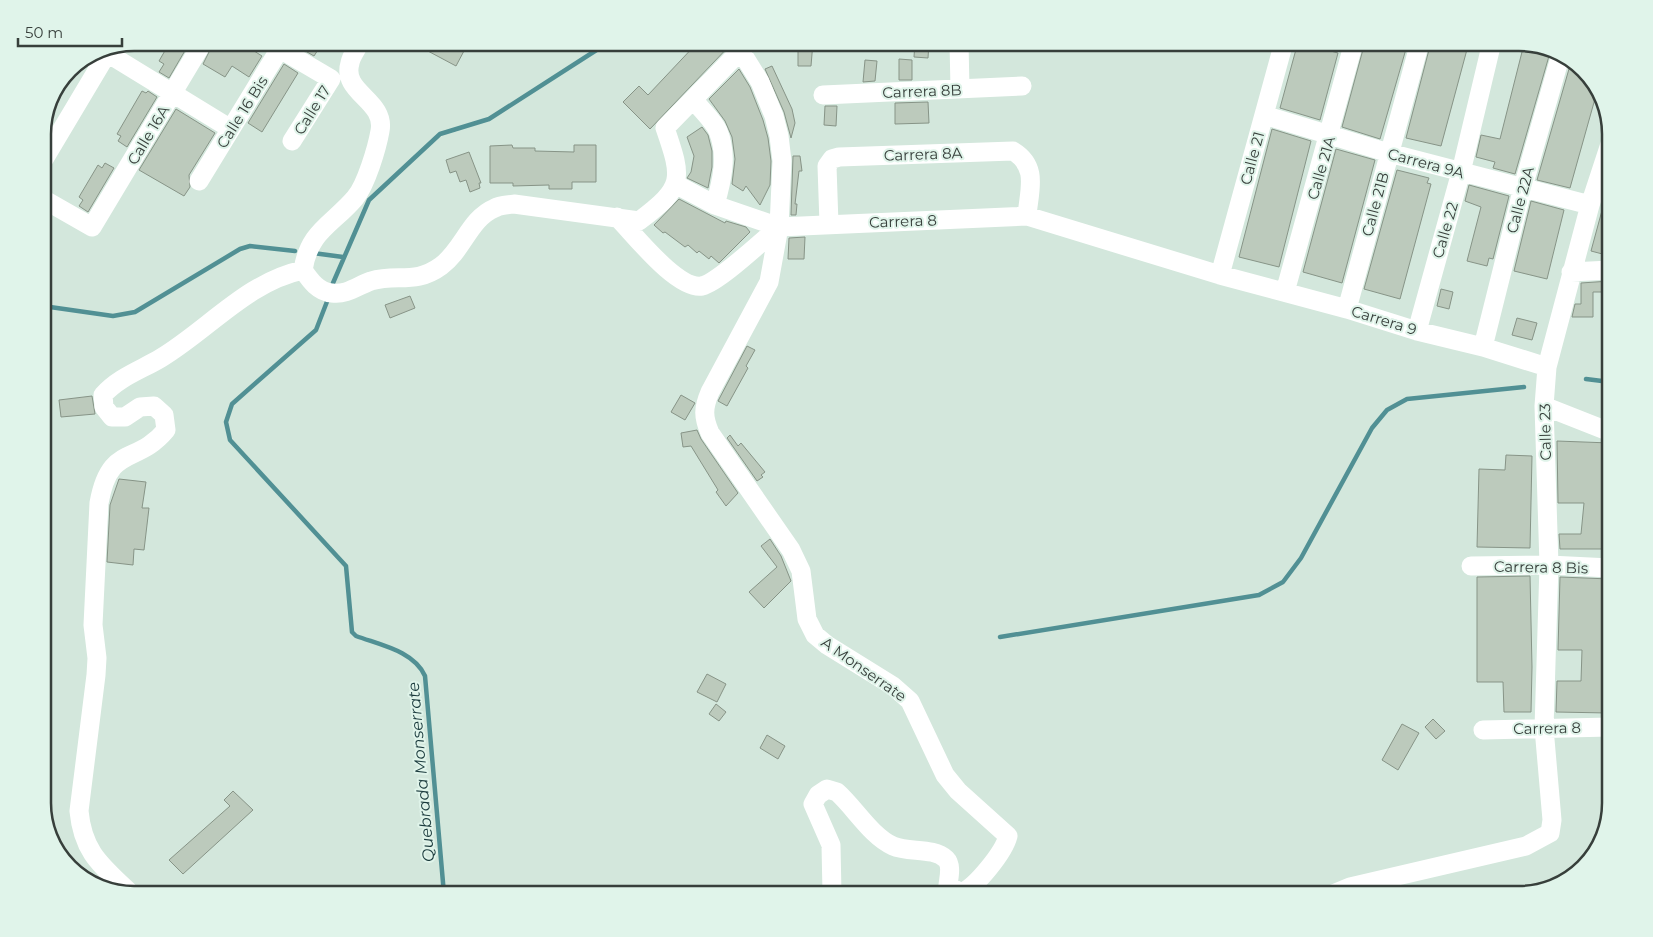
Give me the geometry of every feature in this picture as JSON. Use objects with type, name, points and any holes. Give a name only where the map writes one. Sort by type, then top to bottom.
[{"type":"street","name":"Calle 16A","points":[[51,204],[92,228],[198,51]]},
{"type":"street","name":"Calle 16 Bis","points":[[199,181],[279,51]]},
{"type":"street","name":"Calle 17","points":[[289,51],[331,79],[292,141]]},
{"type":"street","points":[[356,51],[350,62],[349,76],[354,87],[373,104],[380,116],[381,130],[363,186],[356,198],[316,236],[306,252],[303,270],[313,284],[330,294],[348,292],[372,281],[390,278],[408,279],[425,275],[441,266],[455,253],[478,219],[495,207],[514,204],[639,221],[659,206],[677,185],[676,161],[665,128],[742,51]]},
{"type":"street","points":[[617,217],[673,275],[686,283],[701,286],[714,280],[778,227],[782,161],[779,136],[774,116],[746,51]]},
{"type":"street","points":[[959,51],[960,89]]},
{"type":"street","name":"Calle 21","points":[[1220,275],[1282,51]]},
{"type":"street","name":"Calle 21A","points":[[1285,292],[1352,51]]},
{"type":"street","name":"Calle 21B","points":[[1347,309],[1417,51]]},
{"type":"street","name":"Calle 22","points":[[1417,330],[1461,172],[1490,51]]},
{"type":"street","points":[[115,54],[173,94],[231,129]]},
{"type":"street","points":[[51,148],[105,57]]},
{"type":"street","name":"Calle 22A","points":[[1483,347],[1522,187],[1559,62]]},
{"type":"street","name":"Carrera 8B","points":[[823,95],[1022,86]]},
{"type":"street","points":[[694,100],[718,131],[724,155],[722,183],[715,205]]},
{"type":"street","name":"Carrera 9A","points":[[1264,115],[1389,153],[1590,204]]},
{"type":"street","name":"Carrera 8A","points":[[829,224],[827,166],[832,159],[1013,151],[1023,157],[1031,169],[1027,216]]},
{"type":"street","name":"Calle 23","points":[[1350,886],[1526,846],[1550,833],[1552,820],[1544,728],[1549,565],[1544,406],[1547,367],[1571,272],[1602,168]]},
{"type":"street","points":[[677,185],[715,205],[778,227]]},
{"type":"street","name":"Carrera 8","points":[[778,227],[1027,216],[1220,275]]},
{"type":"street","name":"A Monserrate","points":[[778,227],[769,282],[710,392],[704,407],[704,421],[710,433],[791,550],[802,571],[807,619],[815,635],[827,645],[893,686],[910,702],[946,775],[958,791],[1008,836],[1006,846],[973,886]]},
{"type":"street","points":[[121,884],[99,863],[89,849],[81,831],[79,811],[96,675],[93,625],[99,503],[103,483],[112,466],[127,455],[155,443],[166,430],[164,415],[154,406],[140,407],[125,417],[112,417],[104,407],[103,395],[114,384],[161,358],[261,285],[284,274],[303,270]]},
{"type":"street","points":[[1571,272],[1602,270]]},
{"type":"street","name":"Carrera 9","points":[[1220,275],[1483,347],[1547,367]]},
{"type":"street","points":[[1544,406],[1602,429]]},
{"type":"street","name":"Carrera 8 Bis","points":[[1471,566],[1549,565],[1602,568]]},
{"type":"street","name":"Carrera 8","points":[[1483,730],[1602,727]]},
{"type":"street","name":"A Monserrate","points":[[832,886],[831,845],[813,804],[818,795],[827,789],[836,792],[882,840],[905,850],[936,853],[947,860],[950,868],[948,885],[950,886]]},
{"type":"building","points":[[165,51],[185,51],[169,78],[159,72],[164,64],[159,61]]},
{"type":"building","points":[[210,51],[254,51],[262,56],[249,77],[232,66],[225,77],[203,64]]},
{"type":"building","points":[[305,51],[317,51],[314,56]]},
{"type":"building","points":[[428,51],[464,51],[456,66]]},
{"type":"building","points":[[690,51],[724,51],[650,129],[623,102],[639,86],[648,95]]},
{"type":"building","points":[[798,51],[812,51],[811,66],[798,66]]},
{"type":"building","points":[[914,51],[928,51],[928,58],[914,57]]},
{"type":"building","points":[[1296,51],[1331,51],[1338,53],[1320,120],[1280,108]]},
{"type":"building","points":[[1363,51],[1405,51],[1380,139],[1342,127]]},
{"type":"building","points":[[1429,51],[1467,51],[1441,146],[1406,138]]},
{"type":"building","points":[[1522,51],[1549,57],[1515,174],[1493,168],[1495,162],[1476,157],[1481,135],[1500,139]]},
{"type":"building","points":[[899,59],[912,60],[912,80],[899,80]]},
{"type":"building","points":[[865,60],[877,61],[875,81],[863,82]]},
{"type":"building","points":[[284,64],[298,73],[262,132],[248,123]]},
{"type":"building","points":[[772,66],[792,109],[795,123],[791,138],[784,112],[765,69]]},
{"type":"building","points":[[1569,68],[1585,84],[1594,101],[1570,188],[1537,180]]},
{"type":"building","points":[[739,69],[750,87],[768,138],[771,161],[770,185],[760,205],[746,186],[743,191],[732,184],[735,159],[732,137],[725,121],[709,99]]},
{"type":"building","points":[[142,91],[146,93],[148,91],[157,97],[127,147],[118,141],[121,136],[117,134]]},
{"type":"building","points":[[928,102],[929,123],[895,124],[895,103]]},
{"type":"building","points":[[825,106],[837,106],[836,126],[824,125]]},
{"type":"building","points":[[176,109],[215,133],[189,175],[190,187],[184,196],[139,170]]},
{"type":"building","points":[[702,127],[708,135],[712,151],[712,167],[708,188],[687,178],[691,172],[694,156],[687,137]]},
{"type":"building","points":[[1272,129],[1311,141],[1279,267],[1239,257]]},
{"type":"building","points":[[512,145],[513,148],[535,148],[535,151],[574,152],[574,145],[596,145],[596,182],[572,182],[572,189],[549,189],[549,185],[513,186],[513,183],[490,183],[490,146]]},
{"type":"building","points":[[1336,149],[1375,160],[1342,283],[1303,272]]},
{"type":"building","points":[[469,152],[481,183],[479,183],[480,188],[470,192],[466,180],[460,182],[456,171],[450,173],[446,160]]},
{"type":"building","points":[[793,156],[800,156],[802,171],[799,171],[795,204],[797,204],[796,215],[791,215]]},
{"type":"building","points":[[105,163],[114,168],[88,212],[79,206],[83,200],[79,197],[98,165],[102,168]]},
{"type":"building","points":[[1397,170],[1429,178],[1427,183],[1431,184],[1400,299],[1364,289]]},
{"type":"building","points":[[1469,185],[1509,196],[1493,259],[1489,258],[1487,266],[1467,261],[1481,207],[1465,201]]},
{"type":"building","points":[[679,199],[725,223],[726,221],[746,227],[750,232],[719,263],[711,256],[709,259],[699,251],[697,253],[688,245],[685,247],[654,225]]},
{"type":"building","points":[[1531,201],[1564,210],[1547,279],[1514,271]]},
{"type":"building","points":[[1602,210],[1602,254],[1591,251]]},
{"type":"building","points":[[805,237],[804,259],[788,259],[789,238]]},
{"type":"building","points":[[1602,282],[1602,292],[1593,292],[1593,317],[1572,317],[1575,304],[1581,304],[1581,283]]},
{"type":"building","points":[[1441,289],[1453,292],[1449,309],[1437,306]]},
{"type":"building","points":[[410,296],[415,308],[390,318],[385,305]]},
{"type":"building","points":[[1517,318],[1537,323],[1532,340],[1512,335]]},
{"type":"building","points":[[747,346],[755,350],[746,366],[748,368],[727,406],[718,401]]},
{"type":"building","points":[[681,395],[695,403],[685,420],[671,412]]},
{"type":"building","points":[[92,396],[95,414],[61,417],[59,400]]},
{"type":"building","points":[[697,430],[701,439],[738,493],[726,506],[716,492],[718,490],[691,446],[683,447],[681,433]]},
{"type":"building","points":[[730,435],[738,446],[741,443],[765,472],[761,475],[763,477],[757,481],[727,438]]},
{"type":"building","points":[[1557,441],[1602,443],[1602,549],[1560,549],[1559,534],[1581,534],[1584,503],[1558,503]]},
{"type":"building","points":[[1506,455],[1532,456],[1530,548],[1477,547],[1479,469],[1505,470]]},
{"type":"building","points":[[119,479],[146,482],[142,508],[149,508],[144,550],[134,549],[133,565],[107,562],[110,505]]},
{"type":"building","points":[[770,539],[781,556],[791,581],[764,608],[749,592],[777,567],[761,546]]},
{"type":"building","points":[[1530,576],[1531,712],[1504,712],[1503,682],[1477,682],[1477,577]]},
{"type":"building","points":[[1560,577],[1602,579],[1602,713],[1556,712],[1557,681],[1581,681],[1582,650],[1558,650]]},
{"type":"building","points":[[707,674],[726,684],[717,702],[697,692]]},
{"type":"building","points":[[716,704],[726,712],[719,721],[709,714]]},
{"type":"building","points":[[1433,719],[1445,731],[1436,739],[1425,727]]},
{"type":"building","points":[[1402,724],[1419,733],[1398,770],[1382,760]]},
{"type":"building","points":[[767,735],[785,746],[778,759],[760,748]]},
{"type":"building","points":[[233,791],[253,810],[183,874],[169,860],[230,806],[224,800]]},
{"type":"waterway","name":"Quebrada Monserrate","points":[[333,283],[369,200],[440,134],[489,119],[595,51]]},
{"type":"waterway","points":[[51,307],[113,316],[135,312],[240,249],[250,246],[295,251]]},
{"type":"waterway","points":[[313,253],[343,257]]},
{"type":"waterway","name":"Quebrada Monserrate","points":[[328,299],[316,330],[232,404],[226,422],[230,440],[346,566],[352,632],[356,636],[405,655],[420,667],[425,676],[443,886]]},
{"type":"waterway","points":[[1586,379],[1602,381]]},
{"type":"waterway","points":[[1000,637],[1259,595],[1283,582],[1301,558],[1372,428],[1387,410],[1407,399],[1524,387]]}]
